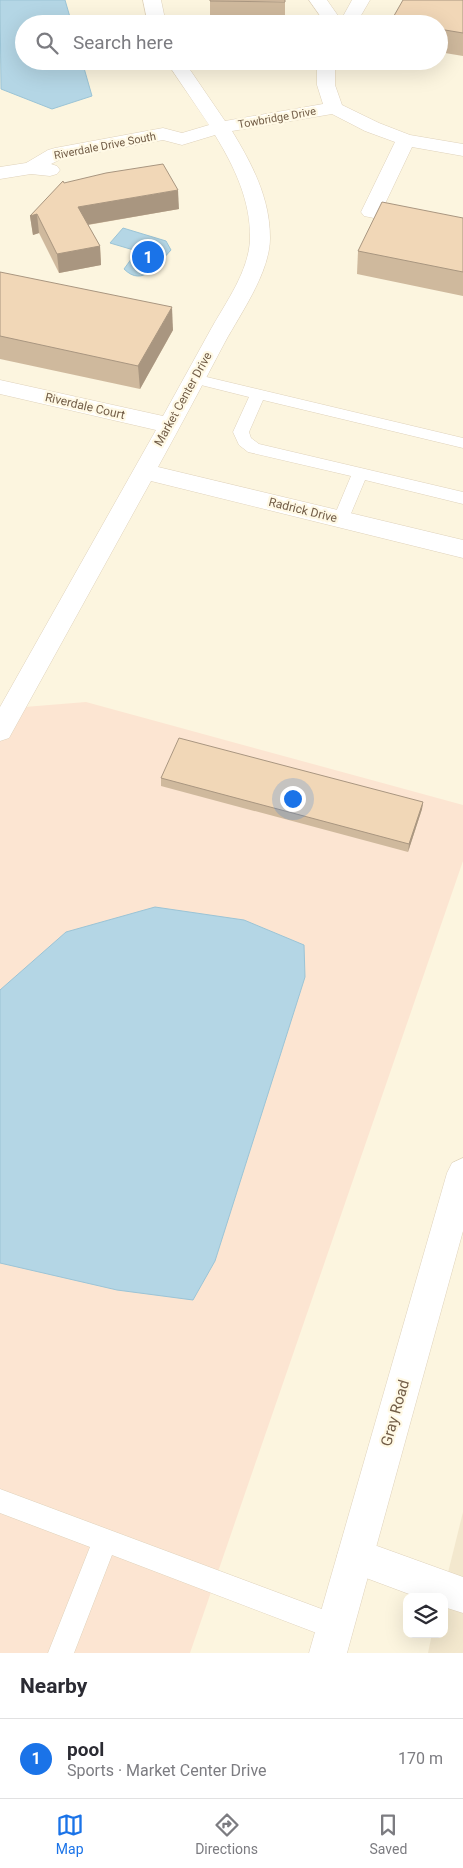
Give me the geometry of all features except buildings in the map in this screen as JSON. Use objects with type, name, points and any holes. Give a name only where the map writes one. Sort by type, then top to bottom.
[{"type":"street","points":[[152,0],[156,15]]},
{"type":"street","points":[[318,0],[329,15]]},
{"type":"street","points":[[352,15],[361,0]]},
{"type":"street","name":"Market Center Drive","points":[[0,731],[144,472],[250,277],[255,263],[260,239],[259,217],[253,192],[219,128],[181,70]]},
{"type":"street","points":[[325,70],[326,85],[334,108],[372,127],[406,140],[463,150]]},
{"type":"street","name":"Towbridge Drive","points":[[219,128],[334,108]]},
{"type":"street","name":"Riverdale Drive South","points":[[0,173],[31,168],[61,171],[174,149],[182,140],[219,128]]},
{"type":"street","points":[[406,140],[371,212],[463,229]]},
{"type":"street","name":"Riverdale Court","points":[[0,387],[169,425]]},
{"type":"street","name":"Radrick Drive","points":[[144,472],[463,549]]},
{"type":"street","name":"Gray Road","points":[[332,1640],[463,1173]]},
{"type":"street","points":[[355,1556],[463,1595]]},
{"type":"lane","points":[[194,380],[463,443]]},
{"type":"lane","points":[[258,395],[241,432],[244,441],[254,448],[463,498]]},
{"type":"lane","points":[[341,519],[360,474]]},
{"type":"lane","points":[[0,1501],[105,1541],[332,1640]]},
{"type":"lane","points":[[61,1653],[105,1541]]},
{"type":"shaded area","points":[[86,702],[463,805],[463,861],[190,1653],[0,1653],[0,709]]},
{"type":"shaded area","points":[[463,1512],[463,1653],[428,1653],[431,1638],[448,1638],[448,1593],[443,1593]]},
{"type":"water","points":[[0,0],[65,0],[69,15],[15,15],[15,70],[85,70],[92,96],[52,109],[1,89]]},
{"type":"water","points":[[123,228],[166,241],[171,250],[150,272],[138,276],[131,274],[124,269],[137,251],[110,243]]},
{"type":"water","points":[[155,907],[244,920],[304,945],[305,977],[215,1261],[193,1300],[117,1290],[0,1263],[0,990],[66,932]]},
{"type":"place","name":"pool","points":[[148,257]]}]
